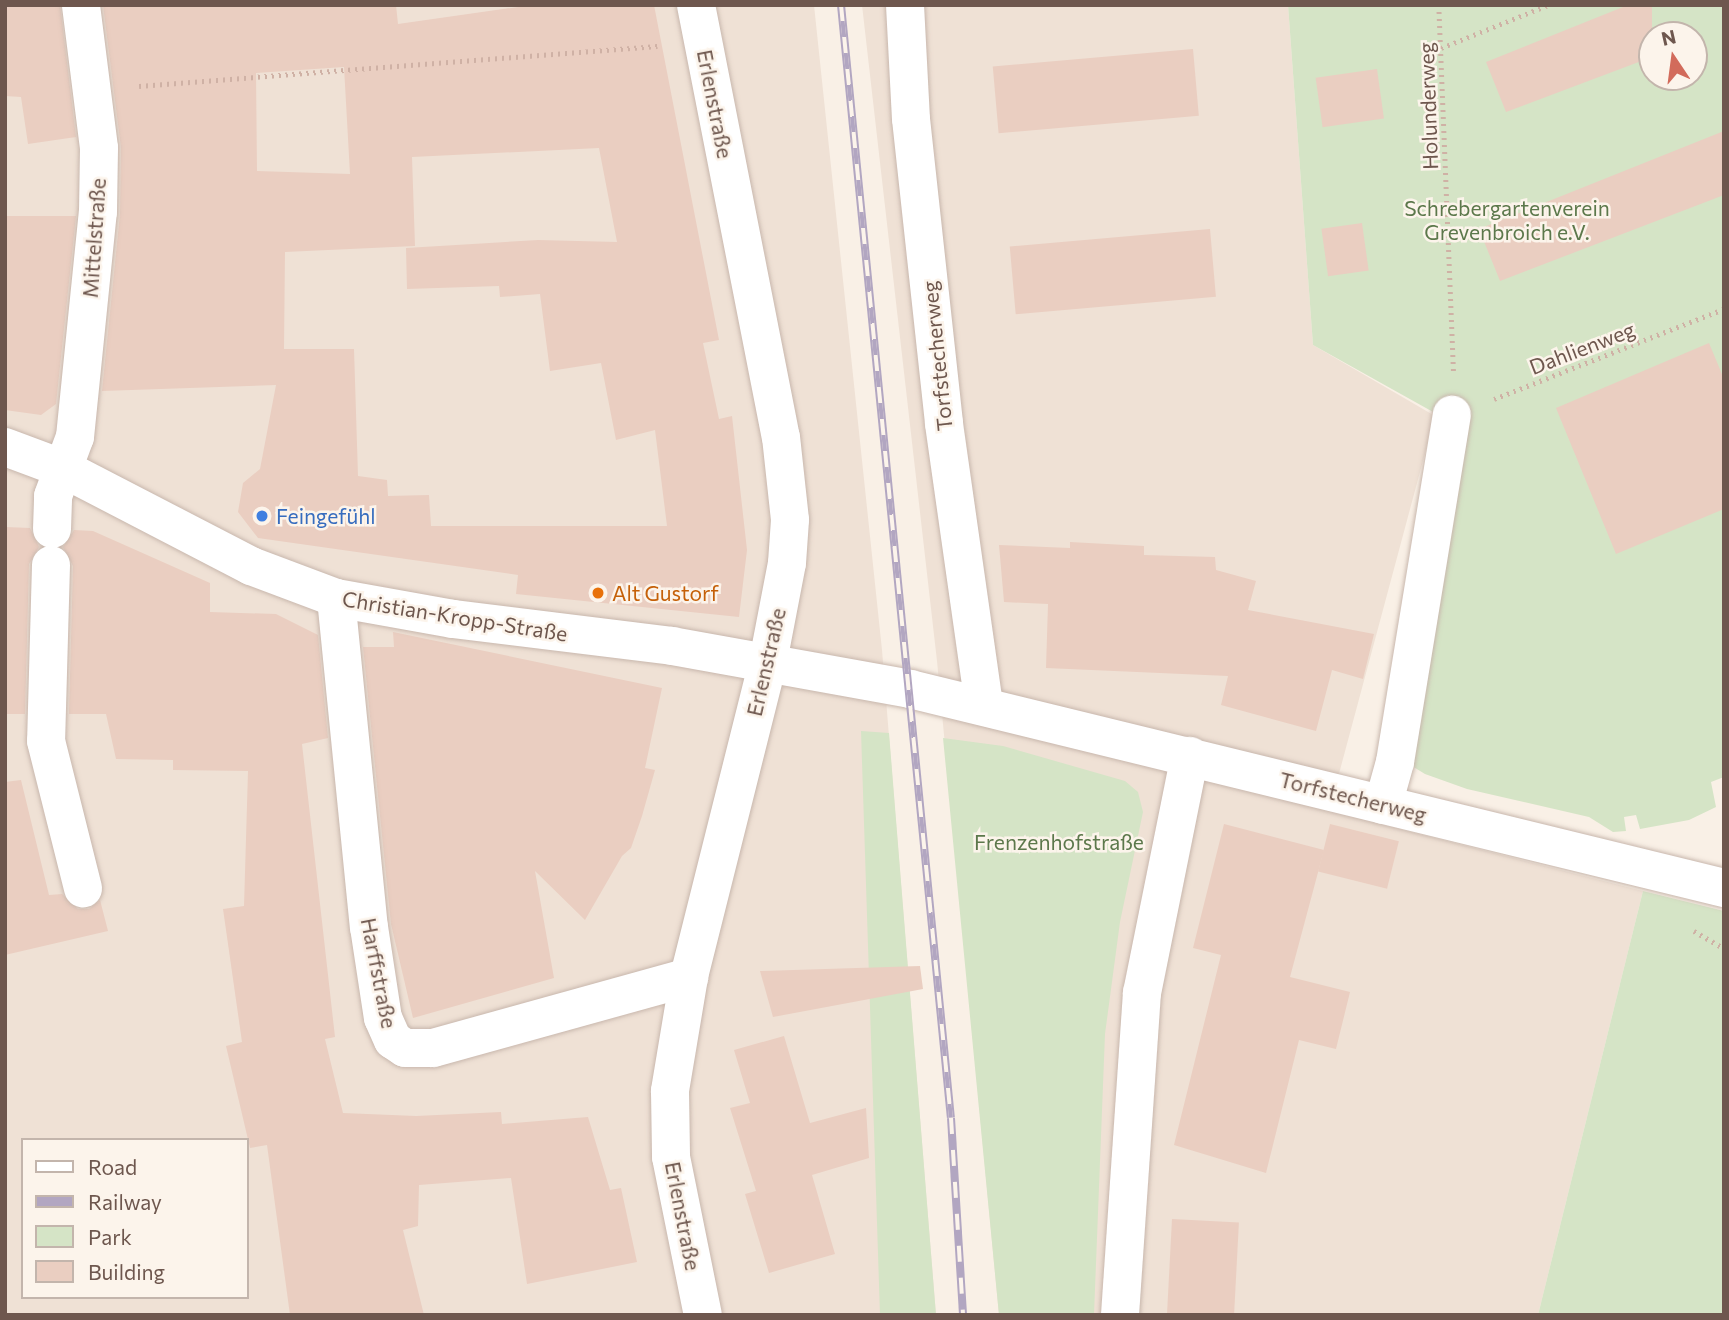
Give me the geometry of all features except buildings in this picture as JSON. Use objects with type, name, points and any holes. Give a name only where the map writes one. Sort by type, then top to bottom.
[{"type":"street","name":"Mittelstraße","points":[[81,5],[99,148],[98,212],[75,437],[53,496],[46,741],[83,888]]},
{"type":"street","name":"Torfstecherweg","points":[[905,5],[911,119],[942,410],[984,705]]},
{"type":"street","name":"Erlenstraße","points":[[699,23],[789,495],[787,563],[768,662],[689,977],[674,1060],[670,1132],[678,1199],[703,1315]]},
{"type":"street","points":[[1383,805],[1395,762],[1452,415]]},
{"type":"street","name":"Christian-Kropp-Straße","points":[[5,447],[64,469],[251,566],[336,598],[768,662]]},
{"type":"street","name":"Harffstraße","points":[[336,598],[369,927],[383,1018],[393,1040],[405,1048],[433,1048],[689,977]]},
{"type":"street","name":"Torfstecherweg","points":[[768,662],[984,705],[1383,805],[1718,878]]},
{"type":"street","points":[[1120,1315],[1144,980],[1190,757]]},
{"type":"path","name":"Holunderweg","points":[[1439,5],[1452,415]]},
{"type":"path","points":[[1441,48],[1548,5]]},
{"type":"path","points":[[92,89],[303,76],[699,23]]},
{"type":"path","name":"Dahlienweg","points":[[1452,415],[1724,309]]},
{"type":"shaded area","points":[[5,5],[814,5],[882,650],[936,1315],[5,1315]]},
{"type":"shaded area","points":[[862,5],[1288,5],[1313,345],[1435,416],[1329,811],[1643,891],[1538,1315],[999,1315],[937,661]]},
{"type":"green space","name":"Schrebergartenverein Grevenbroich e.V.","points":[[1288,5],[1724,5],[1724,777],[1711,782],[1716,807],[1689,820],[1640,829],[1636,815],[1624,817],[1626,831],[1613,832],[1589,817],[1467,789],[1425,774],[1407,763],[1460,427],[1313,345]]},
{"type":"green space","points":[[861,731],[889,733],[936,1315],[880,1315]]},
{"type":"green space","name":"Frenzenhofstraße","points":[[943,738],[1003,746],[1125,781],[1138,792],[1143,812],[1120,922],[1105,1034],[1094,1315],[999,1315]]},
{"type":"green space","points":[[1643,891],[1724,911],[1724,1315],[1538,1315]]},
{"type":"railway","points":[[841,5],[951,1118],[963,1315]]},
{"type":"place","name":"Feingefühl","points":[[262,516]]},
{"type":"place","name":"Alt Gustorf","points":[[598,593]]}]
